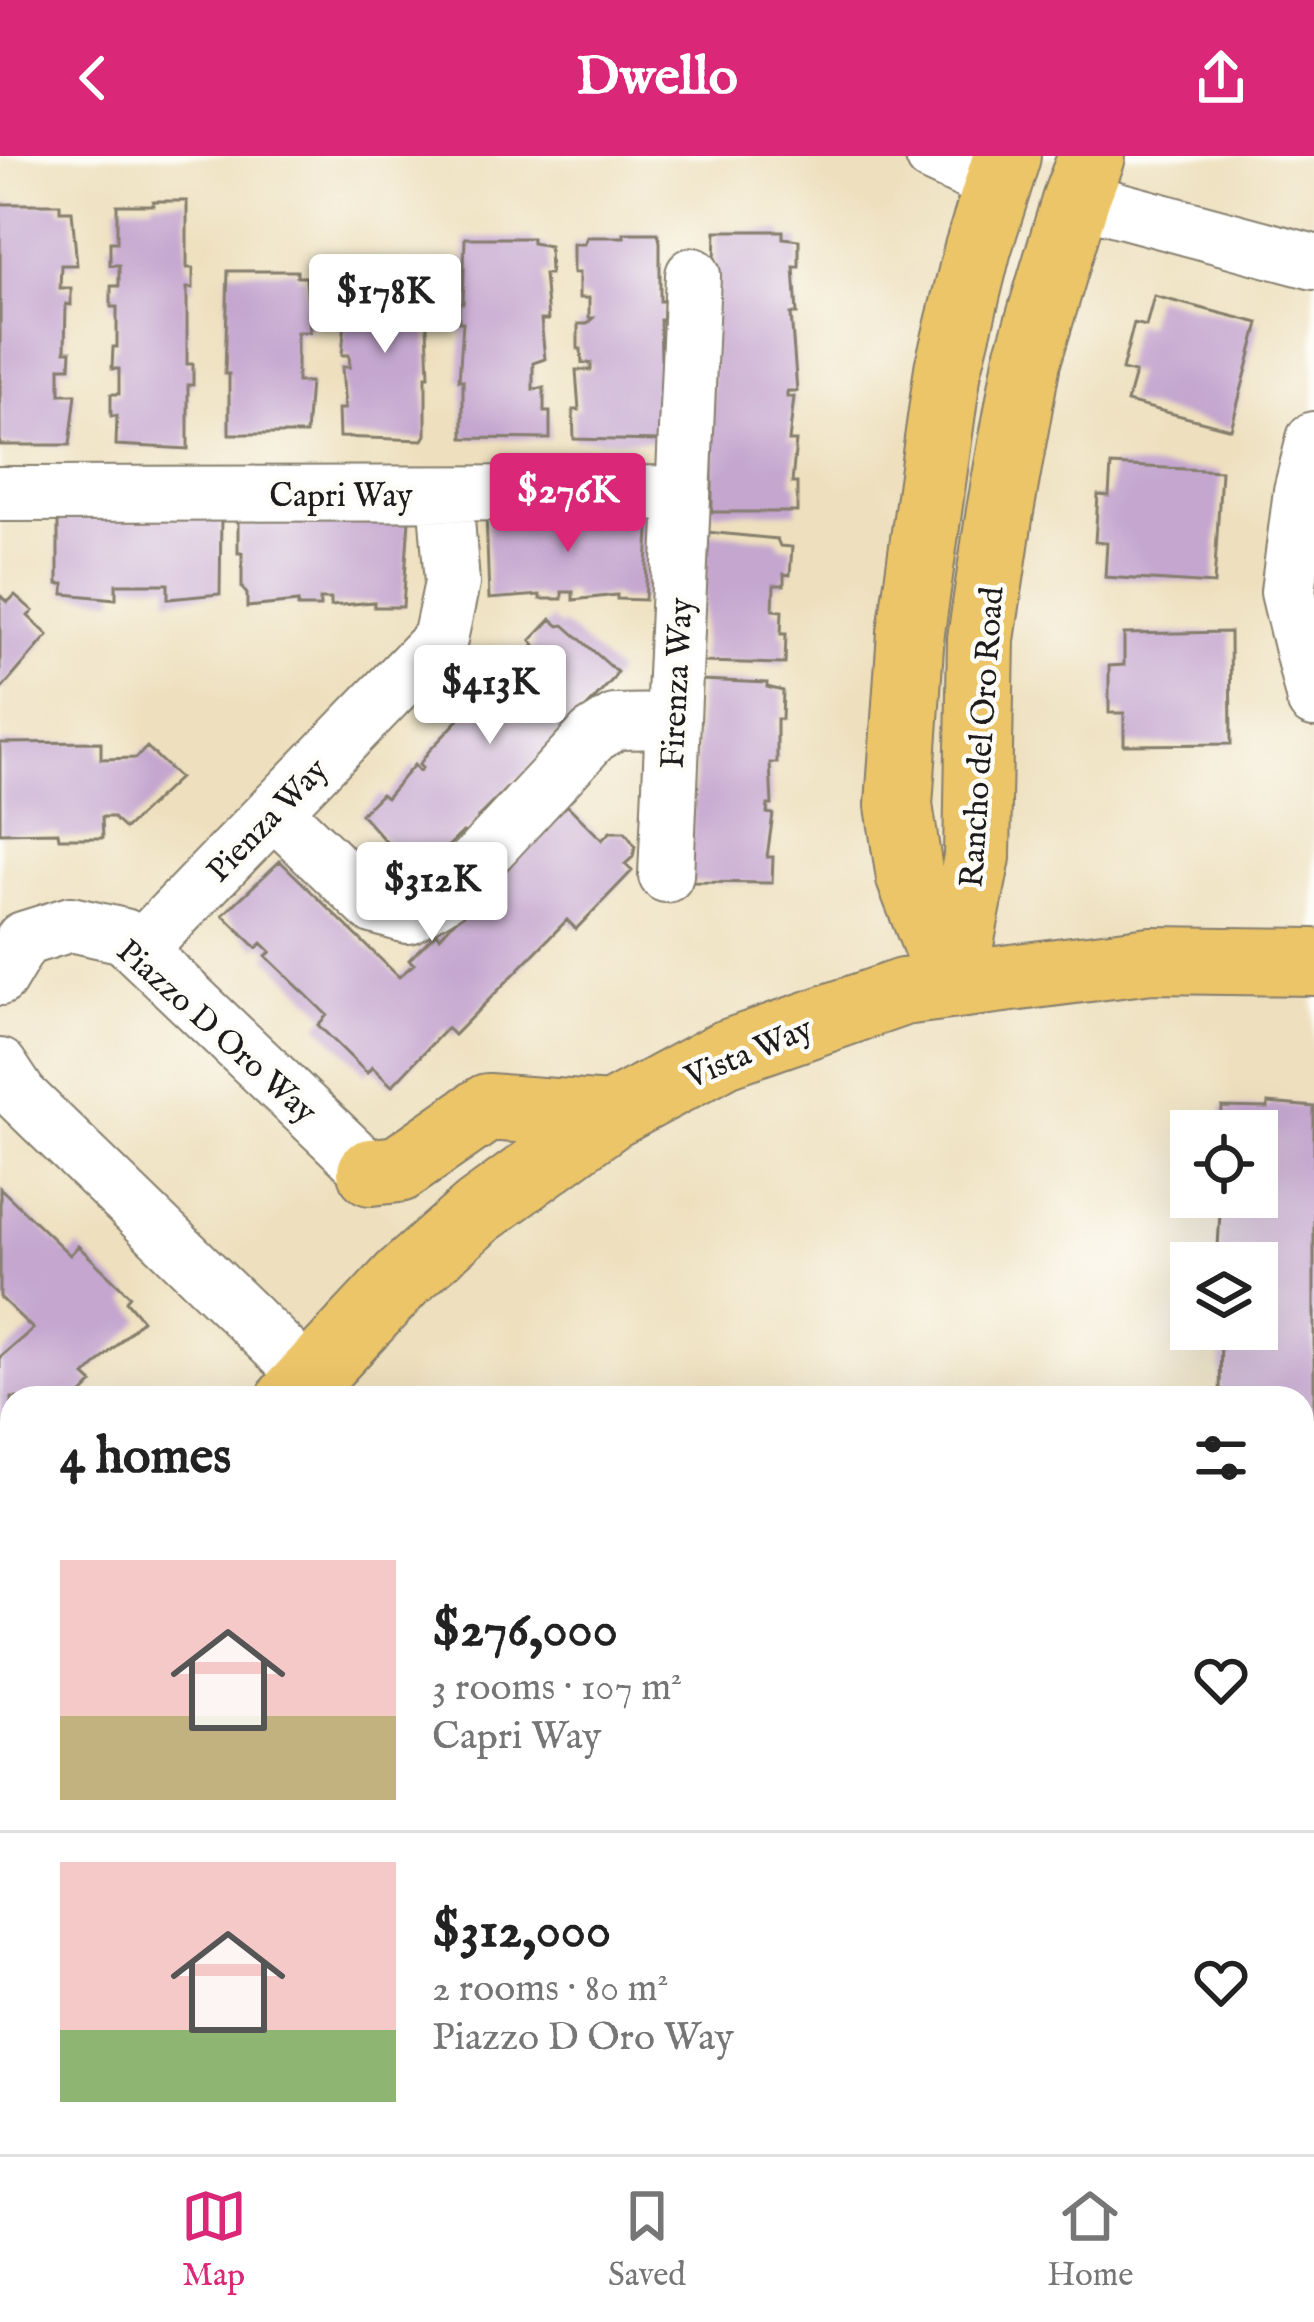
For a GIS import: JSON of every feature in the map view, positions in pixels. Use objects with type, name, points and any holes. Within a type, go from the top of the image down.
[{"type":"main road","points":[[1001,171],[1026,202],[1010,280],[1001,401],[1004,494]]},
{"type":"main road","name":"Rancho del Oro Road","points":[[952,985],[910,878],[899,805],[911,632],[948,369],[1001,171]]},
{"type":"main road","name":"Rancho del Oro Road","points":[[952,985],[977,857],[981,639],[1004,494],[1027,361],[1084,177]]},
{"type":"main road","name":"Vista Way","points":[[303,1386],[403,1278],[478,1212],[610,1116],[725,1054],[903,992],[1151,960],[1314,962]]},
{"type":"main road","points":[[371,1172],[399,1169],[488,1107],[610,1116]]},
{"type":"street","points":[[933,156],[1001,171]]},
{"type":"street","points":[[1084,177],[1314,262]]},
{"type":"street","name":"Firenza Way","points":[[666,875],[693,275]]},
{"type":"street","points":[[1314,439],[1301,491],[1288,592],[1314,700]]},
{"type":"street","name":"Capri Way","points":[[0,494],[683,493]]},
{"type":"street","name":"Pienza Way","points":[[140,950],[440,639],[452,583],[445,494]]},
{"type":"street","points":[[274,811],[374,906],[408,916],[449,891],[593,736],[615,722],[673,721]]},
{"type":"street","name":"Piazzo D Oro Way","points":[[0,978],[22,939],[71,924],[124,936],[371,1172]]},
{"type":"street","points":[[2,1076],[299,1386]]},
{"type":"building","points":[[153,201],[187,201],[187,268],[193,268],[193,288],[187,288],[187,364],[193,364],[193,385],[188,385],[188,449],[116,445],[117,416],[111,416],[111,394],[119,394],[119,369],[112,369],[117,307],[111,307],[111,286],[119,286],[119,265],[110,265],[110,242],[117,242],[117,205],[153,205]]},
{"type":"building","points":[[0,204],[60,204],[60,211],[72,211],[77,265],[61,265],[60,288],[71,288],[65,351],[71,351],[70,367],[60,367],[60,394],[76,394],[70,445],[0,445]]},
{"type":"building","points":[[716,231],[783,231],[783,238],[799,240],[799,267],[794,267],[797,314],[791,314],[797,391],[787,391],[787,397],[794,397],[789,441],[796,441],[792,483],[797,483],[797,512],[712,512],[709,451]]},
{"type":"building","points":[[624,233],[658,233],[660,242],[660,301],[664,301],[661,437],[658,441],[574,439],[573,410],[579,410],[576,370],[591,370],[591,363],[582,363],[578,349],[578,324],[593,318],[589,318],[589,298],[579,298],[573,244],[584,244],[587,237],[624,237]]},
{"type":"building","points":[[465,238],[532,238],[532,243],[549,246],[550,274],[544,274],[548,320],[541,320],[545,359],[533,363],[533,389],[544,388],[550,439],[463,438],[459,303],[463,303]]},
{"type":"building","points":[[389,270],[422,270],[425,278],[426,435],[423,440],[339,437],[338,409],[345,409],[342,367],[350,367],[349,355],[342,355],[346,310],[339,310],[339,280]]},
{"type":"building","points":[[228,271],[297,271],[297,277],[306,277],[310,332],[297,332],[297,382],[310,382],[306,434],[229,434],[229,374],[225,374]]},
{"type":"building","points":[[1154,296],[1259,323],[1231,429],[1127,402],[1135,373],[1122,370],[1134,323],[1146,326]]},
{"type":"building","points":[[1111,465],[1221,471],[1214,584],[1105,577],[1107,543],[1095,542],[1098,495],[1109,496]]},
{"type":"building","points":[[486,512],[650,513],[645,600],[617,599],[617,595],[573,600],[573,592],[562,592],[562,599],[540,599],[540,595],[489,599]]},
{"type":"building","points":[[58,516],[221,516],[220,594],[168,599],[168,584],[116,584],[116,599],[64,594],[64,584],[58,584]]},
{"type":"building","points":[[238,518],[409,519],[403,607],[374,607],[374,602],[331,606],[331,599],[320,599],[320,607],[298,607],[298,602],[247,607]]},
{"type":"building","points":[[707,532],[777,539],[780,546],[792,547],[790,575],[784,574],[784,585],[774,585],[773,610],[782,611],[781,634],[786,634],[785,664],[701,662]]},
{"type":"building","points":[[0,595],[8,602],[15,595],[33,611],[28,616],[48,635],[0,691]]},
{"type":"building","points":[[551,619],[617,672],[520,779],[417,876],[361,814],[381,794],[386,798],[414,765],[419,771],[429,751],[468,710],[474,715],[478,710],[474,706],[535,645],[531,640]]},
{"type":"building","points":[[1230,632],[1231,744],[1124,745],[1124,713],[1109,713],[1109,666],[1124,665],[1124,634]]},
{"type":"building","points":[[700,680],[767,683],[783,691],[782,719],[777,719],[777,763],[770,763],[772,805],[767,813],[773,814],[767,857],[773,857],[772,883],[689,882]]},
{"type":"building","points":[[101,742],[101,759],[136,758],[147,747],[179,778],[125,829],[112,817],[102,817],[103,838],[59,838],[58,832],[0,833],[0,743]]},
{"type":"building","points":[[567,805],[602,840],[610,832],[625,832],[635,846],[625,864],[632,871],[576,929],[567,920],[454,1035],[447,1028],[392,1086],[372,1067],[367,1073],[318,1025],[327,1015],[266,956],[271,952],[262,943],[257,948],[223,915],[280,861],[399,977],[414,964],[409,960],[436,933],[440,937],[548,818],[551,821]]},
{"type":"building","points":[[1268,1103],[1314,1107],[1314,1386],[1220,1386],[1221,1350],[1278,1350],[1278,1242],[1218,1242],[1220,1218],[1278,1218],[1278,1110],[1222,1107],[1268,1108]]},
{"type":"building","points":[[0,1188],[70,1255],[78,1246],[130,1296],[126,1301],[142,1320],[85,1376],[93,1383],[90,1386],[0,1386],[0,1357],[33,1329],[0,1297]]}]
